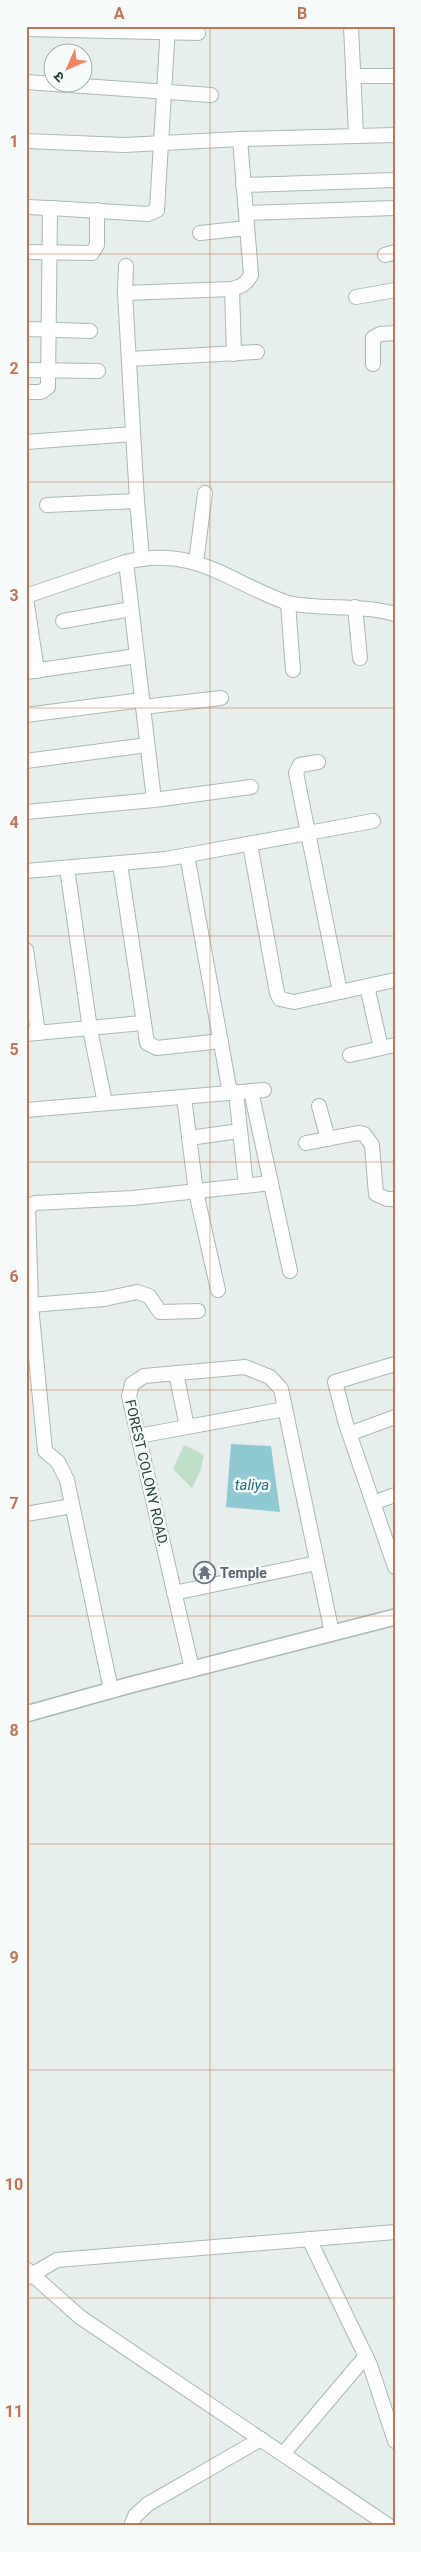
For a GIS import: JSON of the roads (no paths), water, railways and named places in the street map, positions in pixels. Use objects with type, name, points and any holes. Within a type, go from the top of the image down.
[{"type":"street","points":[[351,26],[356,134]]},
{"type":"street","points":[[26,29],[168,29],[198,33]]},
{"type":"street","points":[[26,207],[148,214],[157,210],[168,29]]},
{"type":"street","points":[[353,76],[395,76]]},
{"type":"street","points":[[26,82],[211,95]]},
{"type":"street","points":[[26,141],[124,145],[356,134],[395,135]]},
{"type":"street","points":[[125,293],[232,289],[243,286],[251,275],[240,139]]},
{"type":"street","points":[[244,185],[395,180]]},
{"type":"street","points":[[26,392],[45,390],[48,387],[50,208]]},
{"type":"street","points":[[246,213],[395,208]]},
{"type":"street","points":[[26,252],[92,253],[97,245],[97,210]]},
{"type":"street","points":[[200,233],[247,228]]},
{"type":"street","points":[[126,266],[125,293],[142,558]]},
{"type":"street","points":[[232,289],[234,354]]},
{"type":"street","points":[[356,297],[395,290]]},
{"type":"street","points":[[26,330],[90,331]]},
{"type":"street","points":[[373,364],[373,338],[380,334],[395,333]]},
{"type":"street","points":[[129,359],[257,352]]},
{"type":"street","points":[[26,370],[98,371]]},
{"type":"street","points":[[26,442],[133,434]]},
{"type":"street","points":[[196,562],[205,493]]},
{"type":"street","points":[[47,505],[137,501]]},
{"type":"street","points":[[137,656],[32,672],[26,597],[126,562],[142,558],[177,558],[196,562],[288,603],[302,606],[355,607],[395,614]]},
{"type":"street","points":[[126,562],[154,800]]},
{"type":"street","points":[[288,603],[293,670]]},
{"type":"street","points":[[355,607],[360,658]]},
{"type":"street","points":[[63,621],[131,609]]},
{"type":"street","points":[[26,715],[220,698]]},
{"type":"street","points":[[26,761],[148,745]]},
{"type":"street","points":[[318,762],[300,765],[296,773],[340,992]]},
{"type":"street","points":[[26,812],[154,800],[251,787]]},
{"type":"street","points":[[26,871],[120,864],[187,855],[373,821]]},
{"type":"street","points":[[250,844],[277,993],[280,999],[294,1002],[395,980]]},
{"type":"street","points":[[187,855],[221,1041],[240,1131],[246,1186]]},
{"type":"street","points":[[120,864],[144,1036],[151,1047],[157,1048],[221,1041]]},
{"type":"street","points":[[67,868],[90,1029],[105,1103]]},
{"type":"street","points":[[26,950],[32,1033],[142,1023]]},
{"type":"street","points":[[350,1055],[388,1046],[367,986]]},
{"type":"street","points":[[26,1110],[258,1090],[271,1183],[290,1271]]},
{"type":"street","points":[[184,1097],[196,1192],[218,1290]]},
{"type":"street","points":[[320,1106],[328,1139]]},
{"type":"street","points":[[189,1138],[240,1131]]},
{"type":"street","points":[[306,1143],[358,1133],[364,1134],[372,1145],[376,1194],[381,1198],[395,1199]]},
{"type":"street","points":[[111,1690],[63,1470],[45,1451],[33,1392],[26,1212],[30,1204],[196,1192],[271,1183]]},
{"type":"street","points":[[29,1305],[104,1299],[137,1292],[149,1296],[160,1312],[198,1311]]},
{"type":"street","points":[[395,1364],[335,1382],[346,1424],[395,1567]]},
{"type":"street","name":"FOREST COLONY ROAD.","points":[[192,1669],[129,1396],[132,1384],[144,1376],[245,1367],[270,1377],[281,1389],[332,1633]]},
{"type":"street","points":[[176,1373],[187,1427]]},
{"type":"street","points":[[138,1436],[285,1409]]},
{"type":"street","points":[[357,1431],[395,1417]]},
{"type":"street","points":[[381,1500],[395,1496]]},
{"type":"street","points":[[26,1514],[72,1506]]},
{"type":"street","points":[[174,1593],[317,1564]]},
{"type":"street","points":[[26,1714],[111,1690],[395,1618]]},
{"type":"street","points":[[389,2526],[80,2317],[28,2274],[58,2260],[395,2232]]},
{"type":"street","points":[[309,2239],[366,2356],[395,2441]]},
{"type":"street","points":[[283,2454],[366,2356]]},
{"type":"street","points":[[130,2526],[135,2516],[148,2504],[261,2440]]},
{"type":"water","name":"taliya","points":[[231,1444],[271,1446],[280,1512],[226,1507]]},
{"type":"place","name":"Temple","points":[[204,1573]]}]
